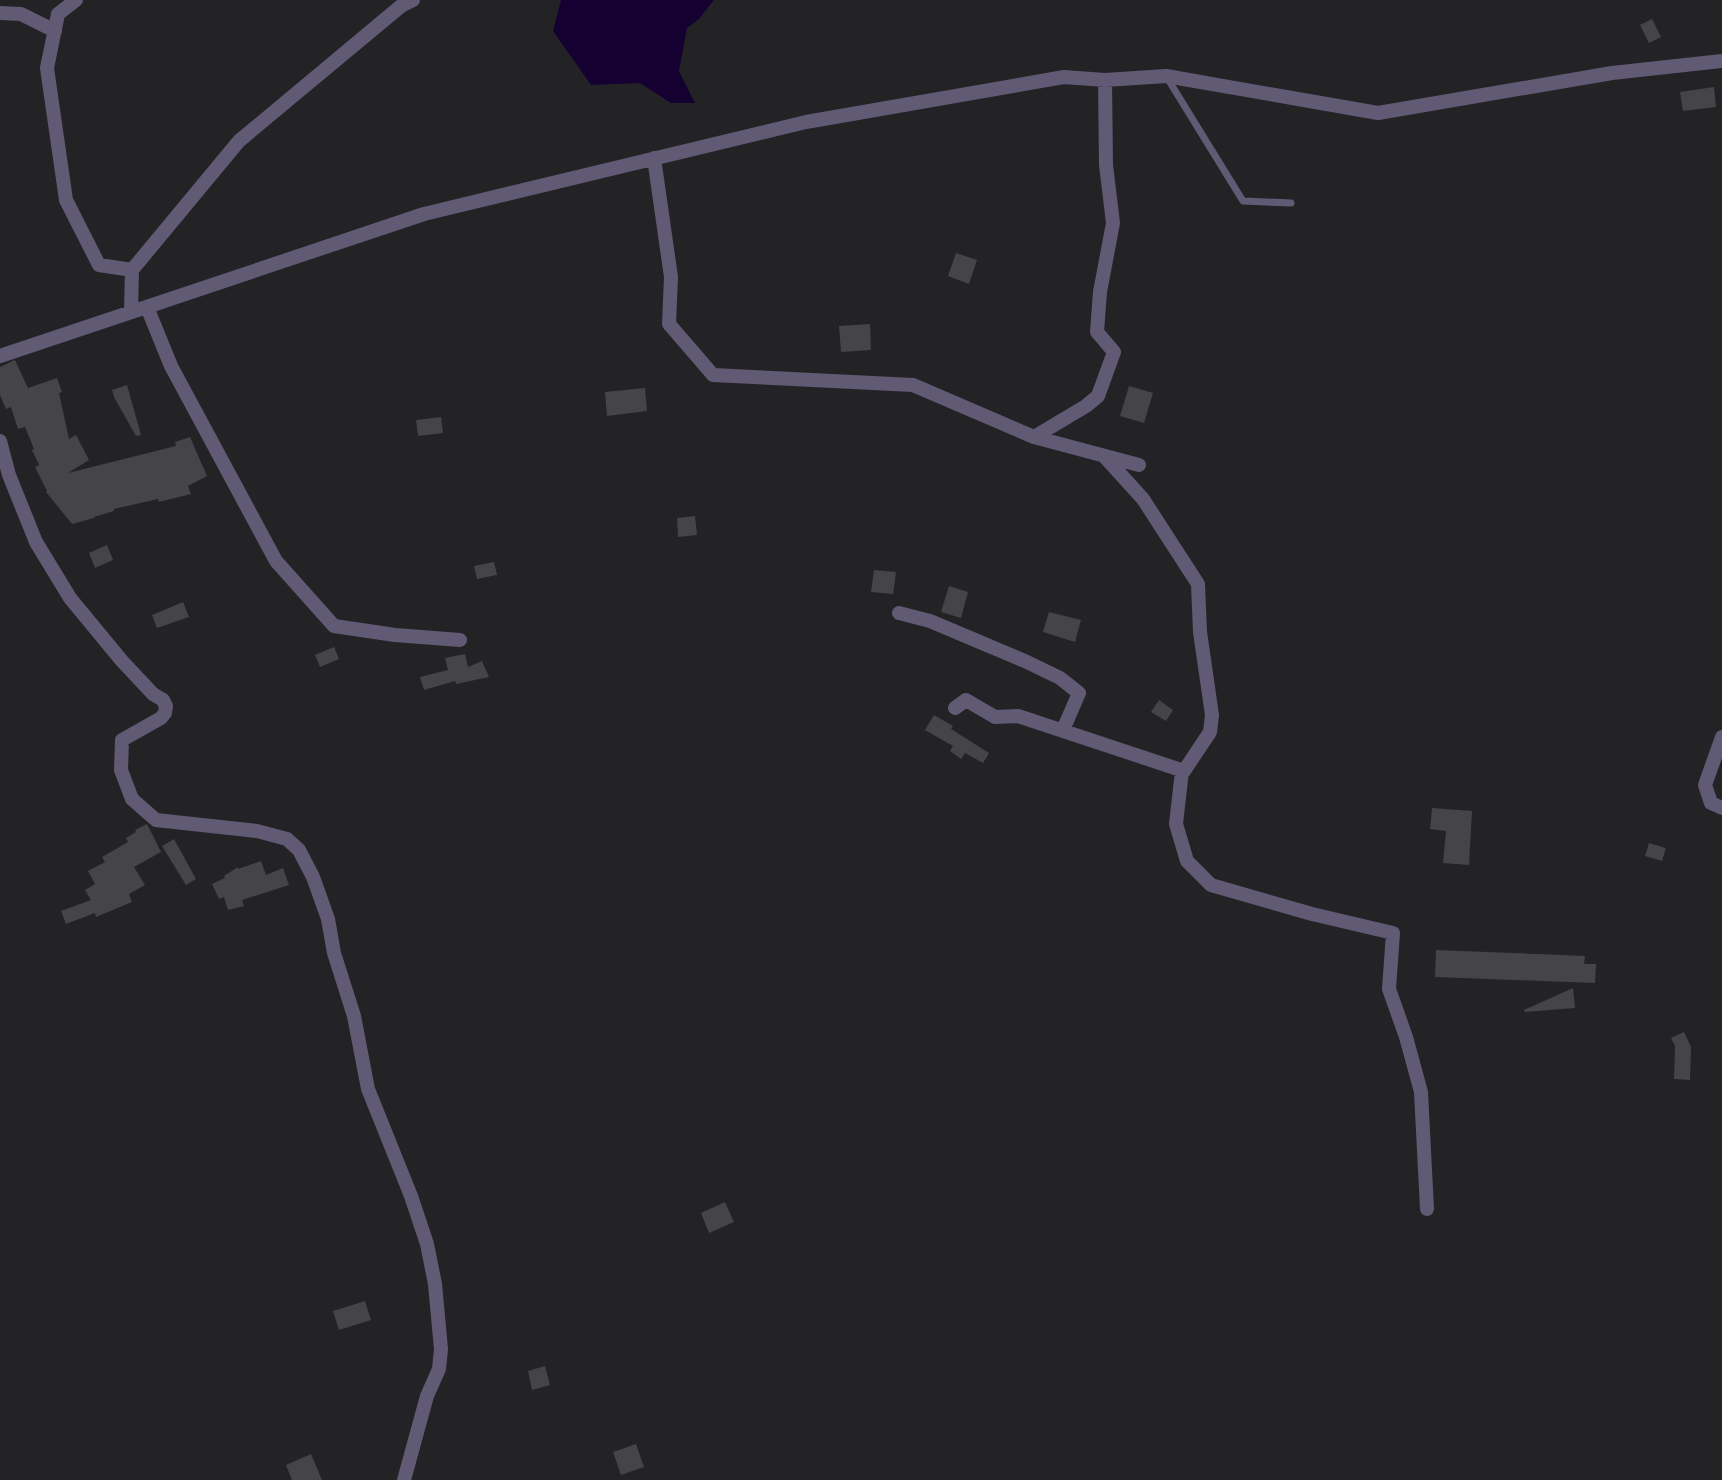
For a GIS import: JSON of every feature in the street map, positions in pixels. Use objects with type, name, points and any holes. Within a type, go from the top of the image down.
[{"type":"street","points":[[76,0],[58,14],[47,68],[66,200],[99,265],[132,270]]},
{"type":"street","points":[[131,312],[132,270],[240,141],[401,6],[413,0]]},
{"type":"street","points":[[0,13],[21,14],[55,31]]},
{"type":"street","points":[[0,356],[424,214],[818,120],[1064,77],[1106,80],[1166,76],[1378,113],[1612,74],[1722,61]]},
{"type":"street","points":[[1034,437],[1086,406],[1098,396],[1114,352],[1097,332],[1100,292],[1113,223],[1106,165],[1106,80]]},
{"type":"street","points":[[654,158],[671,277],[669,324],[713,375],[913,385],[1034,437],[1139,465]]},
{"type":"street","points":[[147,307],[171,366],[276,561],[334,626],[395,635],[460,640]]},
{"type":"street","points":[[0,441],[9,475],[36,542],[70,598],[122,661],[153,694],[163,700],[166,706],[165,713],[160,718],[122,740],[121,770],[132,799],[156,820],[257,831],[287,839],[299,850],[313,877],[328,919],[334,953],[354,1016],[368,1089],[414,1206],[427,1244],[435,1284],[441,1349],[439,1369],[427,1396],[403,1480]]},
{"type":"street","points":[[1104,456],[1143,499],[1198,584],[1200,632],[1212,715],[1210,732],[1182,771],[1176,824],[1187,861],[1211,885],[1312,914],[1393,933],[1389,988],[1406,1037],[1421,1092],[1427,1209]]},
{"type":"street","points":[[899,613],[930,621],[1060,678],[1079,693],[1063,730]]},
{"type":"street","points":[[955,708],[966,700],[995,717],[1018,716],[1182,771]]},
{"type":"street","points":[[1722,737],[1705,786],[1711,803],[1722,808]]},
{"type":"lane","points":[[1166,76],[1243,201],[1291,203]]},
{"type":"shaded area","points":[[561,0],[714,0],[699,19],[687,28],[679,71],[695,103],[671,103],[640,83],[591,85],[553,31]]},
{"type":"building","points":[[1652,19],[1661,37],[1649,43],[1640,25]]},
{"type":"building","points":[[1714,87],[1716,107],[1683,111],[1680,92]]},
{"type":"building","points":[[956,253],[977,260],[969,284],[948,276]]},
{"type":"building","points":[[870,324],[871,350],[841,352],[839,326]]},
{"type":"building","points":[[15,360],[28,388],[57,378],[62,392],[59,393],[69,439],[76,435],[89,460],[68,473],[176,446],[175,442],[190,437],[207,476],[188,486],[191,494],[114,509],[114,511],[72,524],[46,492],[35,467],[39,465],[25,427],[18,429],[11,407],[6,409],[0,395],[0,367]]},
{"type":"building","points":[[127,385],[141,435],[136,436],[112,390]]},
{"type":"building","points":[[1129,386],[1153,393],[1144,423],[1120,416]]},
{"type":"building","points":[[645,388],[647,411],[607,416],[605,392]]},
{"type":"building","points":[[441,417],[443,433],[418,436],[416,420]]},
{"type":"building","points":[[695,516],[697,535],[678,537],[677,518]]},
{"type":"building","points":[[107,545],[113,560],[95,568],[89,553]]},
{"type":"building","points":[[494,562],[497,575],[477,579],[474,566]]},
{"type":"building","points":[[874,570],[896,572],[893,594],[871,592]]},
{"type":"building","points":[[949,586],[968,592],[961,618],[941,612]]},
{"type":"building","points":[[183,602],[189,617],[157,628],[152,615]]},
{"type":"building","points":[[1049,612],[1081,620],[1075,642],[1043,632]]},
{"type":"building","points":[[334,647],[339,659],[320,667],[315,655]]},
{"type":"building","points":[[465,654],[468,667],[482,661],[489,677],[456,684],[455,681],[424,690],[420,677],[448,670],[445,658]]},
{"type":"building","points":[[1159,700],[1173,710],[1166,721],[1151,712]]},
{"type":"building","points":[[934,715],[953,726],[951,729],[989,753],[983,763],[965,753],[961,759],[950,751],[953,746],[925,730]]},
{"type":"building","points":[[1432,808],[1472,811],[1469,865],[1443,863],[1446,831],[1430,829]]},
{"type":"building","points":[[147,824],[161,852],[134,867],[145,885],[129,894],[132,902],[96,917],[95,913],[66,924],[61,911],[91,900],[85,890],[95,884],[88,871],[105,862],[102,857],[128,842],[126,838]]},
{"type":"building","points":[[174,839],[196,879],[186,885],[162,846]]},
{"type":"building","points":[[1649,843],[1666,848],[1662,861],[1645,856]]},
{"type":"building","points":[[261,861],[266,875],[283,868],[289,885],[242,900],[244,906],[228,910],[224,897],[219,899],[212,884],[225,878],[224,876],[238,867],[238,869]]},
{"type":"building","points":[[1436,950],[1585,956],[1584,964],[1596,964],[1595,983],[1435,977]]},
{"type":"building","points":[[1573,988],[1575,1008],[1525,1012],[1524,1010]]},
{"type":"building","points":[[1684,1032],[1691,1047],[1690,1080],[1674,1079],[1675,1046],[1671,1038]]},
{"type":"building","points":[[725,1202],[734,1222],[709,1233],[701,1213]]},
{"type":"building","points":[[365,1301],[371,1320],[339,1330],[333,1311]]},
{"type":"building","points":[[545,1366],[550,1385],[532,1390],[528,1371]]},
{"type":"building","points":[[636,1444],[644,1467],[621,1475],[613,1452]]},
{"type":"building","points":[[311,1454],[322,1480],[292,1480],[286,1465]]}]
